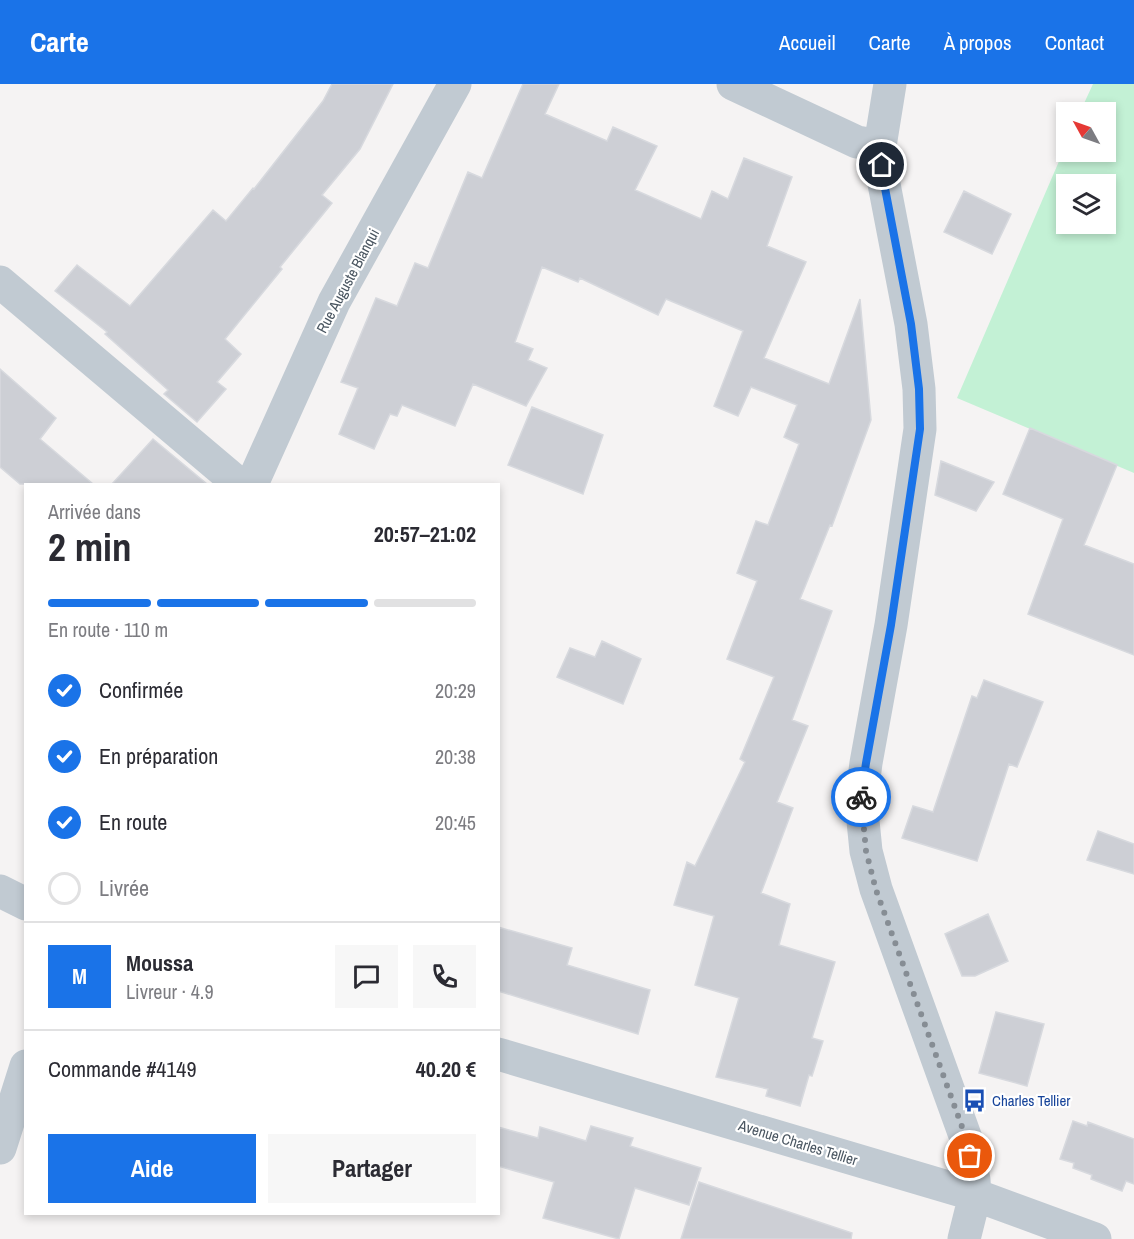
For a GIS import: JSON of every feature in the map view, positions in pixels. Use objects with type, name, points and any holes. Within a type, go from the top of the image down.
[{"type":"street","name":"Rue Auguste Blanqui","points":[[252,483],[334,302],[455,84]]},
{"type":"street","points":[[733,84],[857,142],[880,146]]},
{"type":"street","points":[[890,84],[880,146],[884,183],[911,324],[919,389],[920,429],[891,625],[861,801],[866,851],[876,890],[968,1144],[975,1196],[964,1239]]},
{"type":"street","points":[[0,282],[238,483]]},
{"type":"street","points":[[0,891],[24,903]]},
{"type":"street","name":"Avenue Charles Tellier","points":[[500,1055],[975,1196],[1095,1239]]},
{"type":"street","points":[[0,1148],[24,1072]]},
{"type":"green space","points":[[1093,84],[1134,84],[1134,473],[957,398],[1059,162],[1116,162],[1116,102],[1085,102]]},
{"type":"building","points":[[332,84],[393,84],[360,149],[322,195],[332,203],[225,339],[241,354],[217,382],[226,389],[197,422],[164,394],[168,390],[105,334],[107,332],[55,291],[77,265],[130,306],[213,210],[226,221],[323,101]]},
{"type":"building","points":[[523,84],[559,84],[545,114],[607,141],[613,127],[657,146],[635,190],[701,219],[712,191],[728,199],[744,158],[792,177],[767,246],[806,262],[764,358],[829,384],[860,299],[871,420],[832,526],[830,525],[800,599],[832,611],[792,720],[808,726],[777,802],[793,808],[761,893],[790,904],[779,945],[835,962],[812,1038],[823,1041],[812,1076],[809,1075],[800,1106],[766,1096],[768,1089],[716,1077],[739,998],[695,985],[714,916],[674,905],[687,862],[695,866],[745,762],[740,759],[774,677],[727,659],[757,581],[737,573],[756,521],[768,525],[799,444],[784,437],[797,405],[751,387],[738,416],[714,406],[743,331],[666,299],[658,315],[580,278],[578,282],[542,267],[515,342],[533,349],[528,360],[547,368],[526,406],[473,384],[455,426],[402,405],[397,416],[390,414],[374,449],[339,434],[358,388],[341,382],[376,298],[397,306],[415,263],[428,268],[468,172],[482,178]]},
{"type":"building","points":[[964,191],[1011,214],[992,254],[944,232]]},
{"type":"building","points":[[0,369],[56,418],[40,439],[92,483],[20,484],[0,467]]},
{"type":"building","points":[[532,407],[603,435],[583,494],[508,465]]},
{"type":"building","points":[[1030,428],[1117,465],[1084,545],[1134,564],[1134,655],[1028,614],[1063,519],[1003,494]]},
{"type":"building","points":[[153,439],[206,483],[113,483]]},
{"type":"building","points":[[941,461],[994,482],[976,511],[935,495]]},
{"type":"building","points":[[602,641],[641,659],[623,704],[557,677],[570,648],[595,657]]},
{"type":"building","points":[[984,680],[1043,702],[1017,767],[1009,764],[977,861],[902,838],[913,806],[933,812],[972,696],[977,698]]},
{"type":"building","points":[[1098,831],[1134,844],[1134,874],[1087,860]]},
{"type":"building","points":[[988,914],[1008,961],[975,976],[962,976],[945,934]]},
{"type":"building","points":[[500,928],[572,948],[567,965],[650,990],[638,1034],[500,992]]},
{"type":"building","points":[[996,1012],[1044,1024],[1027,1086],[979,1073]]},
{"type":"building","points":[[1073,1121],[1087,1126],[1088,1122],[1134,1139],[1134,1184],[1126,1181],[1122,1191],[1091,1179],[1092,1175],[1073,1168],[1074,1163],[1060,1159]]},
{"type":"building","points":[[591,1126],[633,1138],[630,1146],[701,1168],[689,1205],[635,1188],[619,1239],[543,1218],[554,1182],[500,1167],[500,1128],[538,1138],[540,1127],[586,1141]]},
{"type":"building","points":[[699,1182],[852,1233],[851,1239],[681,1239]]},
{"type":"way so far","points":[[861,797],[866,851],[876,890],[961,1124],[970,1156]]},
{"type":"place","name":"Charles Tellier","points":[[974,1101]]},
{"type":"route","points":[[861,797],[891,625],[920,429],[919,389],[911,324],[882,165]]}]
